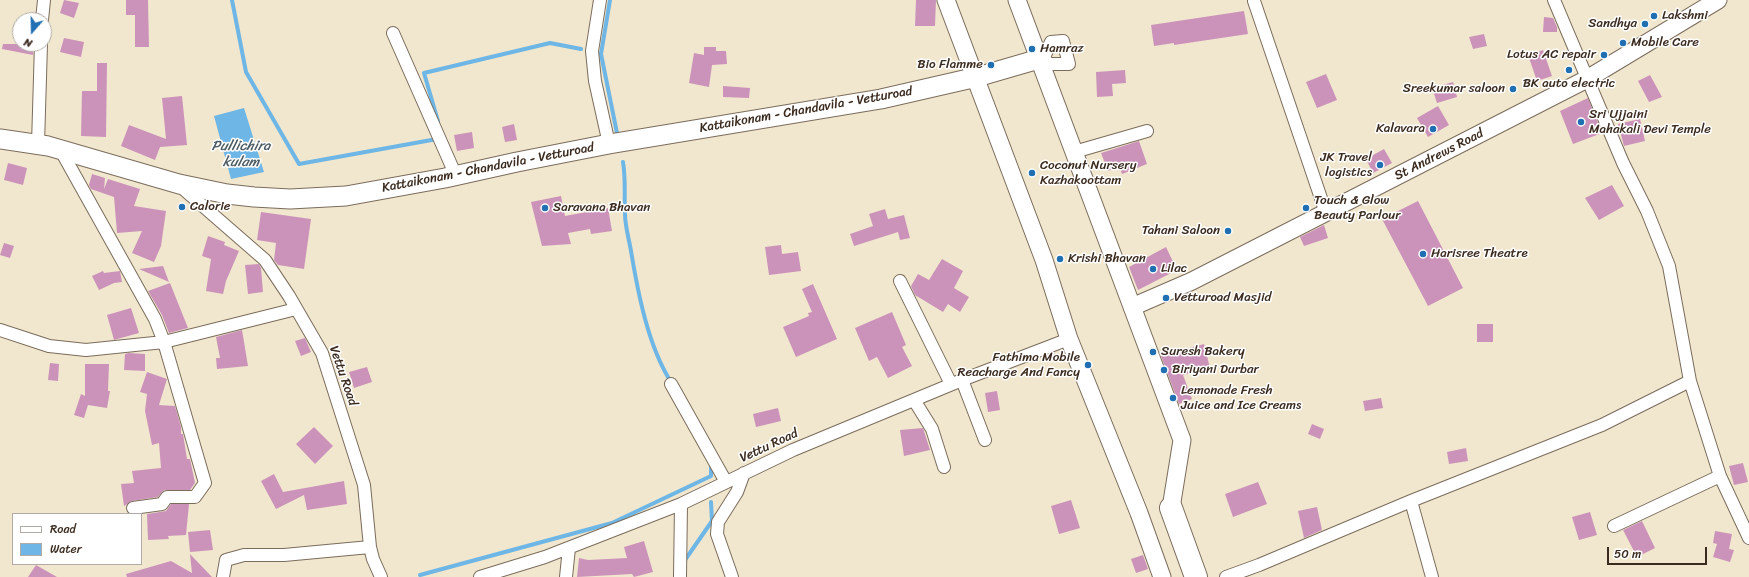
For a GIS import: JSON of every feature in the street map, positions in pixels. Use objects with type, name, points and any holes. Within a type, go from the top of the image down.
[{"type":"highway","points":[[1171,508],[1196,577]]},
{"type":"main road","name":"Kattaikonam - Chandavila - Vetturoad","points":[[0,139],[38,144],[60,149],[178,184],[234,195],[290,199],[346,196],[456,176],[517,162],[609,144],[881,99],[976,77],[1042,58]]},
{"type":"street","points":[[43,12],[44,0]]},
{"type":"street","points":[[600,0],[592,51],[595,81],[609,144]]},
{"type":"street","points":[[946,0],[1044,260],[1069,339],[1139,513],[1162,577]]},
{"type":"street","points":[[1017,0],[1042,58],[1074,152],[1182,440],[1171,508]]},
{"type":"street","points":[[1554,0],[1623,163],[1647,211],[1669,266],[1690,381],[1720,476],[1749,538]]},
{"type":"street","name":"St Andrews Road","points":[[1132,307],[1192,281],[1587,79],[1718,0]]},
{"type":"street","points":[[1254,1],[1326,212]]},
{"type":"street","points":[[392,33],[456,176]]},
{"type":"street","points":[[38,144],[41,52]]},
{"type":"street","points":[[1074,152],[1147,131]]},
{"type":"street","points":[[60,149],[155,319],[164,342],[205,483],[195,497],[167,497],[162,504],[133,508]]},
{"type":"street","name":"Vettu Road","points":[[178,184],[265,260],[322,353],[364,485],[370,547],[373,559],[381,577]]},
{"type":"street","points":[[900,281],[957,382],[985,440]]},
{"type":"street","points":[[0,330],[50,346],[86,350],[164,342],[296,309]]},
{"type":"street","name":"Vettu Road","points":[[480,577],[545,557],[681,504],[793,450],[957,382],[1069,339]]},
{"type":"street","points":[[1226,577],[1602,425],[1690,381]]},
{"type":"street","points":[[671,384],[726,482]]},
{"type":"street","points":[[914,400],[932,429],[944,467]]},
{"type":"street","points":[[732,577],[717,534],[718,522],[738,492],[744,473]]},
{"type":"street","points":[[1614,526],[1720,476]]},
{"type":"street","points":[[1411,501],[1432,577]]},
{"type":"street","points":[[680,577],[681,504]]},
{"type":"street","points":[[223,577],[226,560],[244,554],[284,555],[370,547]]},
{"type":"street","points":[[566,577],[569,548]]},
{"type":"water","name":"Pullichira kulam","points":[[244,108],[264,172],[231,179],[214,116]]},
{"type":"building","points":[[64,0],[79,3],[74,18],[60,13]]},
{"type":"building","points":[[126,0],[148,0],[149,47],[135,47],[135,15],[126,15]]},
{"type":"building","points":[[916,0],[936,0],[935,26],[915,26]]},
{"type":"building","points":[[1244,11],[1248,34],[1174,45],[1174,43],[1154,46],[1151,25]]},
{"type":"building","points":[[1544,17],[1553,18],[1557,27],[1557,32],[1543,32]]},
{"type":"building","points":[[1484,34],[1487,46],[1473,49],[1469,37]]},
{"type":"building","points":[[64,38],[84,42],[81,57],[60,52]]},
{"type":"building","points":[[3,44],[12,44],[12,51],[2,49]]},
{"type":"building","points":[[704,47],[716,47],[716,51],[726,51],[727,64],[712,65],[709,87],[689,83],[694,53],[704,55]]},
{"type":"building","points":[[1543,50],[1552,76],[1537,81],[1528,55]]},
{"type":"building","points":[[18,52],[33,52],[33,55]]},
{"type":"building","points":[[97,63],[107,63],[106,137],[81,136],[82,91],[97,91]]},
{"type":"building","points":[[1125,70],[1126,83],[1112,84],[1113,96],[1097,97],[1096,72]]},
{"type":"building","points":[[1326,74],[1337,100],[1317,108],[1306,82]]},
{"type":"building","points":[[1650,75],[1662,97],[1649,102],[1638,81]]},
{"type":"building","points":[[1453,82],[1457,97],[1437,103],[1432,88]]},
{"type":"building","points":[[723,86],[750,88],[749,98],[723,97]]},
{"type":"building","points":[[182,96],[187,145],[160,147],[155,160],[121,146],[129,125],[166,139],[162,98]]},
{"type":"building","name":"Sri Ujjaini Mahakali Devi Temple","points":[[1588,98],[1602,133],[1573,144],[1560,111]]},
{"type":"building","points":[[1438,106],[1449,125],[1428,137],[1417,118]]},
{"type":"building","points":[[1640,119],[1645,141],[1624,146],[1618,124]]},
{"type":"building","points":[[514,124],[517,140],[505,142],[502,127]]},
{"type":"building","points":[[472,132],[474,148],[457,151],[454,135]]},
{"type":"building","points":[[1139,141],[1147,164],[1122,174],[1119,166],[1108,171],[1101,153]]},
{"type":"building","points":[[1384,149],[1392,163],[1373,173],[1366,159]]},
{"type":"building","points":[[8,163],[27,168],[23,185],[4,180]]},
{"type":"building","points":[[92,174],[105,178],[104,189],[108,179],[140,189],[134,206],[166,211],[161,246],[154,262],[132,253],[142,231],[117,233],[114,197],[91,189],[89,185]]},
{"type":"building","points":[[1612,185],[1624,206],[1599,220],[1585,198]]},
{"type":"building","points":[[561,196],[565,216],[608,208],[612,231],[591,234],[590,229],[568,233],[571,244],[542,246],[531,202]]},
{"type":"building","name":"Harisree Theatre","points":[[1418,201],[1463,288],[1428,306],[1382,219]]},
{"type":"building","points":[[885,209],[888,219],[904,215],[910,238],[900,240],[898,232],[854,246],[850,234],[873,226],[869,214]]},
{"type":"building","points":[[261,212],[311,219],[304,269],[278,265],[274,260],[276,243],[257,240]]},
{"type":"building","points":[[1324,225],[1328,238],[1304,246],[1300,237]]},
{"type":"building","points":[[208,236],[225,242],[224,245],[239,251],[226,281],[223,294],[206,291],[211,259],[202,256]]},
{"type":"building","points":[[4,243],[14,246],[10,258],[0,255]]},
{"type":"building","points":[[781,245],[782,254],[798,252],[801,271],[769,275],[765,247]]},
{"type":"building","name":"Lilac","points":[[1166,247],[1177,270],[1138,290],[1129,267]]},
{"type":"building","points":[[942,259],[963,271],[954,288],[969,297],[960,312],[948,304],[943,312],[915,295],[911,286],[918,274],[929,280]]},
{"type":"building","points":[[259,264],[261,268],[263,292],[248,294],[245,265]]},
{"type":"building","points":[[163,266],[169,282],[139,269]]},
{"type":"building","points":[[103,271],[104,273],[120,271],[122,282],[114,283],[99,290],[92,276]]},
{"type":"building","points":[[170,283],[188,328],[169,333],[162,315],[148,291]]},
{"type":"building","points":[[813,284],[837,339],[796,357],[783,327],[809,316],[808,313],[812,312],[802,289]]},
{"type":"building","points":[[131,308],[139,333],[114,340],[107,315]]},
{"type":"building","points":[[892,312],[906,345],[902,347],[912,366],[888,378],[877,357],[869,361],[855,328]]},
{"type":"building","points":[[1477,324],[1493,324],[1493,342],[1477,342]]},
{"type":"building","points":[[242,330],[248,366],[217,369],[216,358],[220,358],[216,337]]},
{"type":"building","points":[[305,338],[311,352],[301,356],[295,341]]},
{"type":"building","points":[[1204,344],[1210,368],[1183,375],[1192,399],[1179,404],[1161,356]]},
{"type":"building","points":[[125,354],[145,354],[145,371],[124,370]]},
{"type":"building","points":[[50,363],[59,364],[58,381],[48,380]]},
{"type":"building","points":[[85,364],[109,364],[108,391],[110,391],[107,408],[88,405],[84,418],[74,415],[81,394],[85,396]]},
{"type":"building","points":[[367,367],[372,382],[354,388],[349,372]]},
{"type":"building","points":[[147,372],[167,379],[159,405],[175,406],[181,427],[181,434],[183,434],[187,459],[190,459],[195,483],[190,490],[164,490],[158,497],[132,501],[124,506],[121,484],[134,483],[132,471],[161,468],[159,443],[152,445],[145,411],[147,394],[140,392]]},
{"type":"building","points":[[997,391],[1000,410],[988,412],[985,393]]},
{"type":"building","points":[[1381,398],[1383,408],[1365,411],[1363,401]]},
{"type":"building","points":[[778,408],[781,421],[756,427],[753,414]]},
{"type":"building","points":[[1312,424],[1324,429],[1320,439],[1308,434]]},
{"type":"building","points":[[314,427],[333,446],[315,464],[296,444]]},
{"type":"building","points":[[923,428],[930,450],[904,456],[900,430]]},
{"type":"building","points":[[1466,448],[1468,461],[1449,464],[1447,452]]},
{"type":"building","points":[[1743,463],[1748,482],[1734,485],[1729,466]]},
{"type":"building","points":[[274,474],[283,492],[344,481],[347,504],[307,510],[304,495],[276,509],[261,481]]},
{"type":"building","points":[[1258,482],[1267,504],[1233,517],[1225,494]]},
{"type":"building","points":[[1071,500],[1080,528],[1059,534],[1051,506]]},
{"type":"building","points":[[171,504],[189,504],[186,535],[168,536],[169,539],[148,540],[147,514],[166,511]]},
{"type":"building","points":[[1317,507],[1322,530],[1304,538],[1298,511]]},
{"type":"building","points":[[1590,512],[1597,535],[1579,540],[1572,517]]},
{"type":"building","points":[[1642,521],[1655,548],[1637,557],[1623,530]]},
{"type":"building","points":[[210,530],[213,550],[190,552],[188,532]]},
{"type":"building","points":[[1715,531],[1732,534],[1729,549],[1734,550],[1730,562],[1713,557],[1717,544],[1713,543]]},
{"type":"building","points":[[644,541],[653,572],[634,577],[632,574],[577,577],[579,558],[588,560],[627,558],[624,547]]},
{"type":"building","points":[[190,554],[212,577],[127,577],[126,574],[171,561],[192,573]]},
{"type":"building","points":[[1143,555],[1148,569],[1136,573],[1131,559]]},
{"type":"building","points":[[36,565],[57,577],[28,577]]},
{"type":"waterway","points":[[232,0],[246,72],[299,164],[437,139]]},
{"type":"waterway","points":[[610,0],[601,54],[618,138]]},
{"type":"waterway","points":[[438,121],[424,73],[550,43],[581,49]]},
{"type":"waterway","points":[[623,162],[626,223],[637,284],[650,336],[663,368],[671,382]]},
{"type":"waterway","points":[[420,575],[612,523],[711,476],[711,464]]},
{"type":"waterway","points":[[685,563],[685,560],[712,521],[711,502]]},
{"type":"place","name":"Lakshmi","points":[[1654,16]]},
{"type":"place","name":"Sandhya","points":[[1645,24]]},
{"type":"place","name":"Mobile Care","points":[[1623,43]]},
{"type":"place","name":"Hamraz","points":[[1032,49]]},
{"type":"place","name":"Lotus AC repair","points":[[1604,55]]},
{"type":"place","name":"Bio Flamme","points":[[991,65]]},
{"type":"place","name":"BK auto electric","points":[[1569,70]]},
{"type":"place","name":"Sreekumar saloon","points":[[1513,89]]},
{"type":"place","name":"Sri Ujjaini Mahakali Devi Temple","points":[[1581,122]]},
{"type":"place","name":"Kalavara","points":[[1433,129]]},
{"type":"place","name":"JK Travel logistics","points":[[1380,165]]},
{"type":"place","name":"Coconut Nursery Kazhakoottam","points":[[1032,173]]},
{"type":"place","name":"Calorie","points":[[182,207]]},
{"type":"place","name":"Saravana Bhavan","points":[[545,208]]},
{"type":"place","name":"Touch & Glow Beauty Parlour","points":[[1306,208]]},
{"type":"place","name":"Tahani Saloon","points":[[1228,231]]},
{"type":"place","name":"Harisree Theatre","points":[[1423,254]]},
{"type":"place","name":"Krishi Bhavan","points":[[1060,259]]},
{"type":"place","name":"Lilac","points":[[1153,269]]},
{"type":"place","name":"Vetturoad Masjid","points":[[1166,298]]},
{"type":"place","name":"Suresh Bakery","points":[[1153,352]]},
{"type":"place","name":"Fathima Mobile Reacharge And Fancy","points":[[1088,365]]},
{"type":"place","name":"Biriyani Durbar","points":[[1164,370]]},
{"type":"place","name":"Lemonade Fresh Juice and Ice Creams","points":[[1173,398]]}]
